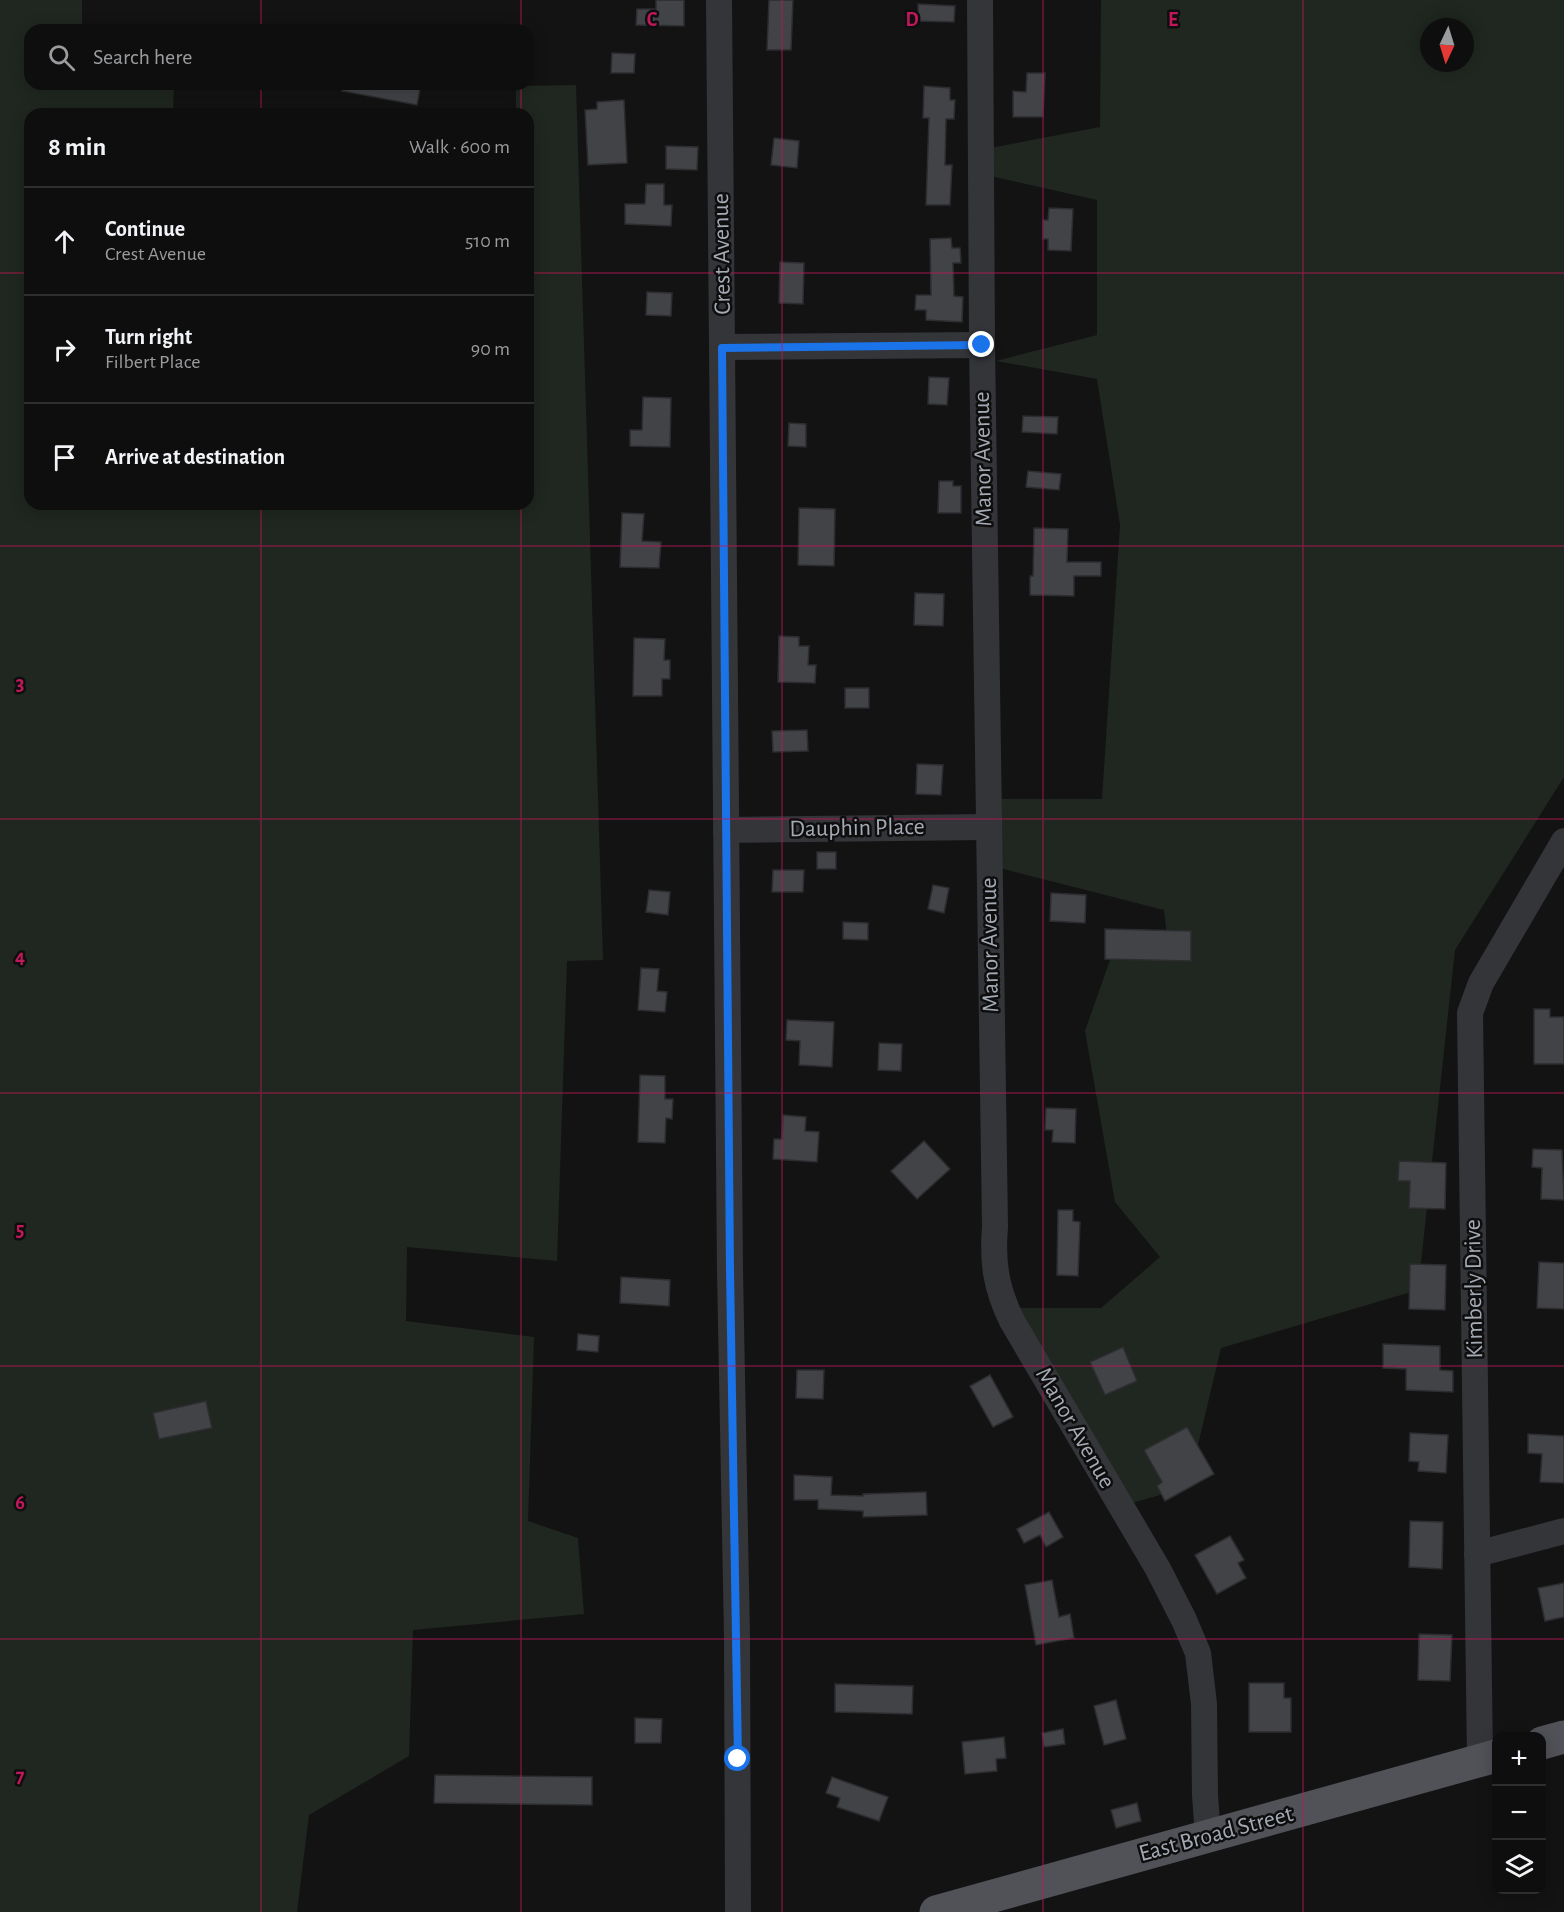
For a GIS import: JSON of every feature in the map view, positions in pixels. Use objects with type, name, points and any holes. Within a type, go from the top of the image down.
[{"type":"main road","points":[[1546,1742],[1564,1737]]},
{"type":"main road","name":"East Broad Street","points":[[936,1912],[1488,1758]]},
{"type":"street","name":"Crest Avenue","points":[[719,0],[738,1912]]},
{"type":"street","name":"Manor Avenue","points":[[980,0],[993,1255],[1001,1299],[1158,1569],[1198,1653],[1204,1704],[1208,1836]]},
{"type":"street","points":[[722,348],[982,345]]},
{"type":"street","name":"Dauphin Place","points":[[726,830],[987,827]]},
{"type":"street","name":"Kimberly Drive","points":[[1488,1758],[1477,1554],[1470,1013],[1481,983],[1564,841]]},
{"type":"street","points":[[1477,1554],[1564,1531]]},
{"type":"shaded area","points":[[0,0],[82,0],[82,24],[24,24],[24,90],[174,90],[173,108],[24,108],[24,510],[534,510],[534,108],[516,108],[516,90],[534,90],[534,86],[576,85],[603,960],[567,961],[557,1261],[407,1247],[406,1321],[534,1337],[528,1521],[578,1538],[584,1614],[413,1630],[409,1756],[309,1815],[297,1912],[0,1912]]},
{"type":"shaded area","points":[[1101,0],[1564,0],[1564,777],[1455,950],[1418,1290],[1221,1348],[1188,1487],[1111,1509],[1004,1308],[1101,1308],[1160,1257],[1115,1202],[1085,1031],[1117,940],[1167,936],[1164,910],[988,865],[988,799],[1102,799],[1120,525],[1097,379],[996,361],[1097,335],[1097,200],[982,174],[980,150],[1100,127]]},
{"type":"building","points":[[656,0],[684,0],[684,26],[636,25],[637,9],[656,9]]},
{"type":"building","points":[[769,0],[793,0],[791,50],[767,50]]},
{"type":"building","points":[[918,4],[955,6],[954,22],[918,21]]},
{"type":"building","points":[[612,53],[635,54],[634,73],[611,73]]},
{"type":"building","points":[[1027,73],[1045,73],[1043,117],[1013,117],[1013,91],[1026,92]]},
{"type":"building","points":[[924,86],[950,88],[950,100],[955,100],[954,119],[946,119],[945,165],[952,165],[950,205],[926,205],[929,118],[923,118]]},
{"type":"building","points":[[342,90],[420,90],[417,105]]},
{"type":"building","points":[[624,100],[627,163],[588,165],[585,110],[597,109],[597,102]]},
{"type":"building","points":[[774,138],[799,141],[797,168],[771,165]]},
{"type":"building","points":[[666,146],[698,147],[697,170],[666,169]]},
{"type":"building","points":[[646,184],[664,184],[664,205],[672,205],[671,226],[625,224],[625,204],[645,204]]},
{"type":"building","points":[[1049,208],[1073,209],[1071,251],[1048,250],[1048,239],[1043,239],[1043,220],[1048,220]]},
{"type":"building","points":[[951,238],[952,248],[960,248],[961,263],[953,263],[954,296],[963,297],[962,322],[926,320],[926,310],[915,310],[916,295],[931,295],[930,239]]},
{"type":"building","points":[[780,262],[804,263],[803,304],[779,303]]},
{"type":"building","points":[[647,292],[672,293],[671,316],[646,315]]},
{"type":"building","points":[[929,377],[949,378],[947,405],[928,404]]},
{"type":"building","points":[[643,397],[671,398],[670,447],[630,446],[630,430],[642,430]]},
{"type":"building","points":[[1023,416],[1058,417],[1057,434],[1022,432]]},
{"type":"building","points":[[789,423],[806,424],[806,447],[788,446]]},
{"type":"building","points":[[1028,471],[1061,474],[1059,490],[1026,487]]},
{"type":"building","points":[[939,481],[953,481],[953,486],[961,486],[961,513],[938,513]]},
{"type":"building","points":[[799,508],[835,509],[834,566],[798,565]]},
{"type":"building","points":[[622,513],[644,514],[642,541],[661,542],[659,568],[620,567]]},
{"type":"building","points":[[1034,528],[1068,529],[1067,562],[1101,562],[1101,576],[1074,576],[1074,596],[1030,595],[1030,576],[1033,576]]},
{"type":"building","points":[[915,593],[944,594],[943,626],[914,625]]},
{"type":"building","points":[[779,636],[799,637],[799,646],[809,646],[808,665],[816,665],[815,683],[778,682]]},
{"type":"building","points":[[634,638],[665,639],[664,660],[670,660],[670,679],[662,679],[662,696],[633,696]]},
{"type":"building","points":[[845,688],[869,688],[869,708],[845,708]]},
{"type":"building","points":[[807,730],[808,751],[773,752],[772,731]]},
{"type":"building","points":[[917,764],[943,765],[941,795],[916,794]]},
{"type":"building","points":[[817,852],[836,852],[836,869],[817,869]]},
{"type":"building","points":[[773,870],[804,870],[803,892],[772,892]]},
{"type":"building","points":[[933,885],[949,888],[944,913],[928,909]]},
{"type":"building","points":[[649,890],[670,892],[668,915],[646,912]]},
{"type":"building","points":[[1051,893],[1086,895],[1085,923],[1050,921]]},
{"type":"building","points":[[843,922],[868,923],[868,940],[843,939]]},
{"type":"building","points":[[1105,929],[1191,931],[1191,961],[1105,959]]},
{"type":"building","points":[[641,968],[659,969],[657,991],[667,992],[665,1012],[638,1010]]},
{"type":"building","points":[[1534,1009],[1550,1009],[1550,1017],[1564,1017],[1564,1064],[1534,1064]]},
{"type":"building","points":[[787,1020],[834,1022],[832,1067],[799,1065],[800,1041],[786,1040]]},
{"type":"building","points":[[879,1043],[902,1044],[901,1071],[878,1070]]},
{"type":"building","points":[[640,1075],[665,1076],[665,1099],[673,1099],[672,1119],[666,1118],[665,1143],[638,1142]]},
{"type":"building","points":[[1046,1108],[1076,1109],[1075,1143],[1052,1142],[1053,1130],[1045,1130]]},
{"type":"building","points":[[783,1115],[806,1117],[805,1131],[819,1132],[817,1162],[773,1159],[774,1139],[782,1139]]},
{"type":"building","points":[[924,1141],[950,1169],[917,1199],[891,1171]]},
{"type":"building","points":[[1533,1149],[1562,1150],[1564,1200],[1541,1199],[1542,1168],[1532,1167]]},
{"type":"building","points":[[1399,1161],[1446,1163],[1445,1209],[1409,1208],[1410,1181],[1398,1181]]},
{"type":"building","points":[[1058,1210],[1073,1210],[1073,1221],[1080,1222],[1078,1276],[1057,1275]]},
{"type":"building","points":[[1539,1262],[1564,1263],[1564,1309],[1537,1308]]},
{"type":"building","points":[[1410,1264],[1446,1265],[1445,1310],[1409,1309]]},
{"type":"building","points":[[621,1277],[670,1280],[669,1306],[620,1303]]},
{"type":"building","points":[[578,1334],[599,1336],[598,1352],[577,1350]]},
{"type":"building","points":[[1383,1344],[1440,1346],[1440,1370],[1453,1371],[1453,1392],[1406,1390],[1406,1369],[1383,1368]]},
{"type":"building","points":[[1123,1347],[1137,1381],[1105,1395],[1090,1362]]},
{"type":"building","points":[[797,1370],[824,1370],[823,1399],[796,1398]]},
{"type":"building","points":[[990,1375],[1013,1417],[993,1427],[970,1386]]},
{"type":"building","points":[[206,1401],[212,1428],[159,1439],[153,1413]]},
{"type":"building","points":[[1187,1427],[1214,1474],[1165,1501],[1157,1486],[1162,1482],[1144,1450]]},
{"type":"building","points":[[1410,1433],[1448,1435],[1446,1473],[1418,1471],[1419,1462],[1409,1461]]},
{"type":"building","points":[[1528,1434],[1564,1436],[1564,1483],[1540,1482],[1542,1454],[1528,1453]]},
{"type":"building","points":[[794,1475],[832,1477],[831,1495],[863,1496],[863,1494],[926,1492],[927,1515],[863,1517],[863,1511],[818,1509],[818,1500],[794,1500]]},
{"type":"building","points":[[1049,1512],[1063,1537],[1046,1547],[1040,1535],[1024,1543],[1017,1529]]},
{"type":"building","points":[[1410,1521],[1443,1522],[1442,1569],[1409,1567]]},
{"type":"building","points":[[1230,1536],[1244,1560],[1238,1563],[1246,1578],[1217,1594],[1195,1555]]},
{"type":"building","points":[[1052,1580],[1059,1617],[1070,1614],[1074,1638],[1036,1645],[1025,1585]]},
{"type":"building","points":[[1564,1583],[1564,1617],[1545,1621],[1538,1588]]},
{"type":"building","points":[[1419,1634],[1452,1635],[1450,1681],[1418,1680]]},
{"type":"building","points":[[1249,1683],[1284,1683],[1284,1698],[1291,1698],[1291,1732],[1249,1732]]},
{"type":"building","points":[[835,1684],[913,1686],[912,1714],[835,1712]]},
{"type":"building","points":[[1116,1700],[1126,1739],[1104,1745],[1094,1706]]},
{"type":"building","points":[[635,1718],[662,1719],[661,1743],[635,1743]]},
{"type":"building","points":[[1063,1729],[1065,1744],[1044,1747],[1042,1733]]},
{"type":"building","points":[[1004,1737],[1006,1758],[996,1759],[997,1771],[965,1774],[962,1742]]},
{"type":"building","points":[[435,1775],[592,1777],[592,1805],[434,1803]]},
{"type":"building","points":[[832,1777],[888,1797],[879,1821],[837,1807],[840,1798],[826,1793]]},
{"type":"building","points":[[1137,1803],[1141,1821],[1116,1828],[1111,1810]]},
{"type":"route","points":[[738,1759],[730,1271],[722,348],[982,345]]}]
